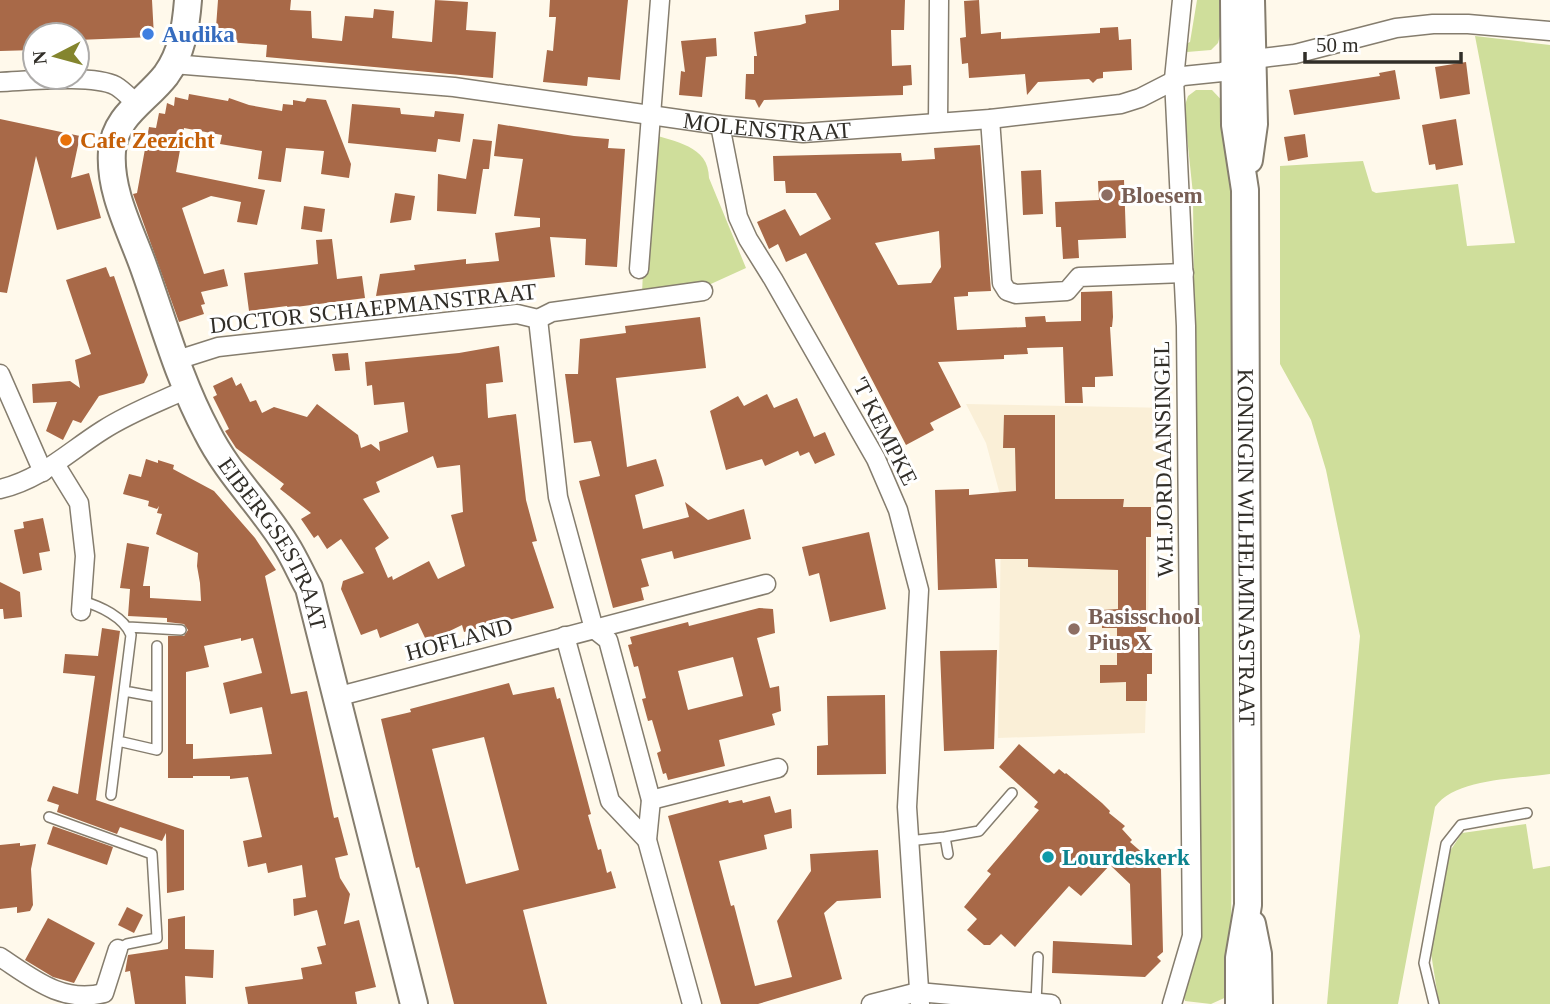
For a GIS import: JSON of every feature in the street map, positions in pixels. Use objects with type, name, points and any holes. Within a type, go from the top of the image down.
[{"type":"main road","points":[[137,104],[165,77],[173,64],[183,40],[188,0]]},
{"type":"main road","name":"KONINGIN WILHELMINASTRAAT","points":[[1234,0],[1244,65]]},
{"type":"main road","name":"KONINGIN WILHELMINASTRAAT","points":[[1239,1004],[1239,958],[1248,905],[1245,190],[1235,125],[1251,0]]},
{"type":"main road","name":"EIBERGSESTRAAT","points":[[137,104],[116,131],[112,151],[118,200],[145,270],[174,361],[206,431],[226,465],[286,545],[309,587],[414,1004]]},
{"type":"main road","name":"KONINGIN WILHELMINASTRAAT","points":[[1248,905],[1258,954],[1259,1004]]},
{"type":"street","points":[[639,269],[660,0]]},
{"type":"street","points":[[938,122],[939,0]]},
{"type":"street","name":"W.H.JORDAANSINGEL","points":[[1172,1004],[1192,936],[1184,273],[1174,79],[1182,0]]},
{"type":"street","name":"MOLENSTRAAT","points":[[173,64],[454,87],[720,125],[803,133],[990,119],[1121,104],[1140,98],[1174,79],[1244,65],[1262,58],[1296,54],[1377,32],[1421,26],[1468,24],[1550,31]]},
{"type":"street","points":[[0,82],[98,81],[116,86],[137,104]]},
{"type":"street","points":[[990,119],[1002,283],[1007,291],[1016,294],[1067,291],[1079,277],[1184,273]]},
{"type":"street","name":"'T KEMPKE","points":[[720,125],[738,217],[748,239],[876,459],[898,510],[919,590],[907,807],[919,998]]},
{"type":"street","name":"DOCTOR SCHAEPMANSTRAAT","points":[[174,361],[218,347],[517,314],[538,319],[552,312],[703,291]]},
{"type":"street","points":[[538,319],[558,496],[594,628],[608,640],[651,800],[647,840],[691,1004]]},
{"type":"street","points":[[0,374],[49,468],[79,503],[85,556],[82,606]]},
{"type":"street","points":[[0,489],[22,484],[105,428],[187,389]]},
{"type":"street","name":"HOFLAND","points":[[337,697],[765,584]]},
{"type":"street","points":[[565,636],[610,801],[647,840]]},
{"type":"street","points":[[651,800],[778,768]]},
{"type":"street","points":[[0,957],[46,994],[67,1002],[86,1002],[104,993],[118,949]]},
{"type":"street","points":[[871,1004],[919,998],[1043,1003]]},
{"type":"lane","points":[[82,606],[97,605],[128,627],[181,630]]},
{"type":"lane","points":[[111,795],[131,635],[128,627]]},
{"type":"lane","points":[[118,741],[157,750],[157,646]]},
{"type":"lane","points":[[124,691],[157,697]]},
{"type":"lane","points":[[908,841],[979,831],[1012,793]]},
{"type":"lane","points":[[1434,1004],[1424,962],[1446,844],[1461,825],[1527,813]]},
{"type":"lane","points":[[49,817],[152,854],[157,938],[127,944],[118,949]]},
{"type":"lane","points":[[946,837],[947,854]]},
{"type":"lane","points":[[1038,957],[1043,1003]]},
{"type":"shaded area","name":"Basisschool Pius X","points":[[966,404],[1172,408],[1172,507],[1151,507],[1145,733],[998,738],[1001,525],[999,491],[986,443]]},
{"type":"green space","points":[[1197,0],[1230,0],[1218,43],[1211,50],[1187,52],[1184,45],[1190,42]]},
{"type":"green space","points":[[1475,36],[1550,45],[1550,774],[1471,785],[1444,797],[1435,807],[1398,1004],[1327,1004],[1360,636],[1326,470],[1311,420],[1280,364],[1280,166],[1363,161],[1372,191],[1376,193],[1458,184],[1467,246],[1515,243]]},
{"type":"green space","points":[[1196,90],[1212,90],[1229,108],[1233,284],[1231,995],[1211,1004],[1185,1001],[1182,991],[1199,933],[1193,194],[1184,108],[1188,96]]},
{"type":"green space","points":[[649,133],[688,146],[703,158],[746,268],[702,288],[642,294]]},
{"type":"green space","points":[[1526,824],[1533,869],[1550,866],[1550,1004],[1439,1004],[1431,953],[1450,851],[1462,833]]},
{"type":"building","points":[[0,0],[152,0],[154,37],[91,39],[91,21],[21,21],[21,50],[0,51]]},
{"type":"building","points":[[218,0],[291,0],[290,10],[311,11],[312,38],[342,41],[345,16],[373,18],[374,9],[394,11],[392,38],[432,42],[435,0],[468,2],[466,30],[496,32],[493,78],[266,57],[267,45],[215,41]]},
{"type":"building","points":[[550,0],[628,0],[620,80],[588,77],[587,86],[543,82],[547,50],[553,51],[556,17],[549,17]]},
{"type":"building","points":[[839,0],[905,0],[904,30],[891,30],[892,66],[911,65],[912,85],[903,86],[903,95],[764,100],[759,108],[755,100],[745,99],[746,74],[754,74],[754,56],[757,56],[754,32],[806,23],[805,15],[839,10]]},
{"type":"building","points":[[979,0],[981,34],[1001,32],[1001,39],[1100,33],[1100,28],[1118,27],[1119,40],[1131,39],[1132,70],[1103,72],[1103,78],[1093,83],[1089,79],[1038,82],[1027,95],[1025,74],[969,78],[968,63],[962,64],[960,38],[966,37],[964,1]]},
{"type":"building","points":[[716,38],[717,56],[706,57],[702,97],[679,95],[681,71],[685,72],[681,41]]},
{"type":"building","points":[[1466,62],[1470,94],[1440,99],[1435,67]]},
{"type":"building","points":[[1395,70],[1400,99],[1294,115],[1289,90],[1380,76],[1379,73]]},
{"type":"building","points":[[189,94],[228,101],[229,98],[282,111],[283,104],[293,105],[293,100],[326,100],[351,164],[349,178],[321,174],[324,151],[286,148],[281,182],[258,179],[262,151],[220,144],[222,135],[184,128],[176,172],[265,190],[257,225],[237,222],[241,202],[211,196],[182,208],[204,274],[224,269],[228,286],[201,292],[205,304],[201,305],[204,314],[179,322],[133,194],[137,193],[149,127],[156,128],[159,113],[165,114],[167,103],[174,106],[175,97],[188,100]]},
{"type":"building","points":[[352,104],[400,108],[401,114],[434,117],[435,111],[464,114],[460,142],[438,139],[436,152],[348,143]]},
{"type":"building","points":[[0,119],[80,136],[71,178],[89,173],[101,218],[57,230],[36,156],[7,293],[0,292]]},
{"type":"building","points":[[1456,119],[1463,165],[1436,170],[1435,164],[1429,165],[1422,125]]},
{"type":"building","points":[[498,124],[609,139],[608,148],[625,149],[617,267],[585,265],[586,239],[550,237],[555,277],[376,296],[380,274],[415,270],[414,265],[466,259],[466,264],[499,261],[495,233],[540,227],[540,218],[514,216],[523,159],[494,156]]},
{"type":"building","points":[[1305,134],[1308,157],[1288,161],[1284,137]]},
{"type":"building","points":[[473,139],[492,141],[489,169],[483,169],[476,214],[437,211],[438,174],[466,179]]},
{"type":"building","points":[[980,145],[991,291],[968,292],[968,296],[954,297],[957,330],[1026,327],[1025,317],[1045,316],[1046,322],[1081,321],[1081,292],[1112,291],[1113,317],[1110,327],[1113,376],[1095,377],[1095,387],[1082,387],[1083,403],[1065,403],[1063,347],[1027,348],[1028,354],[1004,355],[1004,359],[938,362],[961,407],[930,423],[934,430],[906,445],[806,253],[786,262],[778,244],[769,249],[757,222],[785,209],[800,236],[831,219],[816,193],[786,193],[785,181],[774,181],[773,156],[901,153],[902,161],[935,159],[934,148]],"holes":[[[939,231],[941,267],[931,283],[898,285],[875,243]]]},
{"type":"building","points":[[1041,170],[1043,214],[1023,215],[1021,171]]},
{"type":"building","points":[[1124,180],[1126,238],[1078,240],[1079,258],[1063,259],[1061,227],[1056,227],[1055,202],[1099,200],[1098,181]]},
{"type":"building","points":[[395,193],[415,196],[411,220],[390,223]]},
{"type":"building","points":[[304,206],[325,209],[322,232],[301,229]]},
{"type":"building","points":[[332,239],[337,279],[362,276],[365,298],[249,311],[244,273],[318,264],[316,240]]},
{"type":"building","points":[[106,267],[110,277],[114,276],[148,375],[144,383],[99,396],[81,423],[73,420],[63,440],[46,431],[57,402],[33,403],[32,384],[70,381],[80,388],[75,360],[91,354],[66,280]]},
{"type":"building","points":[[700,317],[706,368],[616,378],[627,467],[656,459],[662,478],[664,486],[635,495],[643,529],[689,517],[685,502],[708,520],[744,509],[751,539],[674,559],[672,551],[641,559],[649,586],[641,588],[644,600],[613,608],[579,481],[600,476],[591,441],[574,443],[565,374],[578,374],[580,339],[626,333],[625,326]]},
{"type":"building","points":[[499,346],[503,382],[486,384],[488,418],[516,414],[526,500],[537,541],[532,542],[554,608],[464,632],[462,625],[427,642],[418,623],[380,638],[377,629],[361,635],[341,589],[343,581],[364,573],[341,539],[327,549],[318,535],[314,538],[301,519],[311,513],[280,489],[284,484],[236,448],[225,431],[229,429],[213,397],[217,395],[213,386],[232,377],[236,386],[241,383],[250,402],[256,400],[262,413],[274,407],[307,417],[317,404],[358,435],[361,448],[371,444],[380,451],[379,442],[408,432],[404,402],[374,405],[372,385],[367,386],[365,362],[459,353]],"holes":[[[433,456],[437,468],[460,465],[463,512],[451,515],[465,566],[438,579],[429,561],[393,580],[392,576],[388,578],[375,548],[389,538],[363,499],[380,492],[376,482]]]},
{"type":"building","points":[[348,353],[350,370],[335,371],[332,354]]},
{"type":"building","points":[[767,394],[774,408],[797,398],[814,437],[825,432],[835,455],[815,464],[809,452],[800,456],[798,451],[765,466],[762,459],[726,470],[710,411],[738,396],[744,406]]},
{"type":"building","points":[[1004,415],[1055,415],[1055,499],[1124,499],[1123,507],[1151,507],[1151,537],[1146,537],[1146,647],[1152,647],[1152,674],[1147,674],[1147,701],[1126,701],[1126,682],[1100,683],[1100,665],[1117,665],[1117,628],[1102,628],[1102,610],[1118,609],[1118,570],[1028,567],[1028,559],[995,559],[997,588],[938,590],[935,490],[969,489],[969,495],[1016,491],[1015,448],[1003,448]]},
{"type":"building","points":[[146,459],[158,463],[158,460],[174,465],[173,469],[214,491],[255,538],[276,570],[265,576],[291,694],[307,691],[334,818],[338,817],[348,855],[335,858],[340,878],[350,894],[344,924],[359,920],[376,987],[355,992],[357,1004],[248,1004],[245,987],[303,979],[301,968],[322,964],[317,947],[326,945],[317,910],[294,916],[293,899],[306,897],[302,865],[268,873],[266,863],[248,867],[243,841],[262,837],[248,777],[168,778],[168,636],[184,636],[188,630],[184,624],[167,622],[167,618],[128,616],[130,589],[120,588],[127,543],[149,547],[143,586],[150,586],[150,598],[201,601],[198,553],[156,534],[162,514],[157,513],[159,506],[157,509],[148,506],[149,501],[123,494],[129,474],[141,477]],"holes":[[[241,638],[241,641],[253,638],[262,673],[223,683],[230,714],[262,707],[272,754],[193,759],[193,744],[186,744],[186,672],[209,667],[204,646]]]},
{"type":"building","points":[[43,518],[50,551],[39,553],[42,570],[23,574],[14,530],[24,528],[23,522]]},
{"type":"building","points":[[869,532],[886,609],[830,622],[819,573],[809,576],[802,547]]},
{"type":"building","points":[[0,582],[20,592],[22,617],[4,619],[3,609],[0,609]]},
{"type":"building","points":[[759,608],[773,609],[775,633],[757,638],[770,688],[779,686],[781,711],[772,714],[775,725],[719,740],[725,766],[668,780],[666,773],[663,774],[657,753],[661,751],[652,720],[648,721],[642,699],[646,698],[638,666],[634,667],[628,645],[632,644],[630,637],[688,622],[689,626]],"holes":[[[733,657],[743,696],[688,710],[678,671]]]},
{"type":"building","points":[[102,628],[120,631],[96,800],[184,830],[184,890],[167,893],[166,833],[162,841],[120,827],[117,834],[57,812],[59,805],[47,801],[53,786],[78,794],[95,676],[63,673],[65,654],[98,656]]},
{"type":"building","points":[[997,650],[994,749],[944,751],[940,651]]},
{"type":"building","points":[[509,683],[513,695],[554,687],[557,699],[560,698],[598,850],[601,849],[607,873],[611,871],[616,888],[523,910],[547,1004],[454,1004],[419,867],[416,868],[381,719],[411,712],[410,709]],"holes":[[[484,737],[519,870],[466,884],[432,749]]]},
{"type":"building","points":[[885,695],[886,774],[817,775],[817,746],[828,745],[827,696]]},
{"type":"building","points":[[1019,744],[1054,774],[1059,769],[1066,773],[1102,803],[1109,813],[1125,826],[1122,829],[1132,840],[1130,842],[1161,869],[1163,952],[1157,957],[1161,961],[1145,977],[1052,973],[1053,941],[1132,945],[1130,884],[1110,865],[1081,896],[1069,886],[1015,947],[1001,934],[990,945],[984,945],[967,930],[977,919],[964,907],[991,874],[987,871],[1039,810],[1034,807],[1038,802],[999,767]]},
{"type":"building","points":[[770,796],[775,813],[791,809],[792,828],[764,835],[767,849],[719,861],[731,906],[734,905],[755,986],[792,977],[777,921],[811,871],[810,854],[878,850],[881,898],[837,901],[824,913],[842,979],[758,1004],[721,1004],[668,816],[728,800],[729,803],[742,800],[743,803]]},
{"type":"building","points":[[53,826],[113,847],[107,865],[47,844]]},
{"type":"building","points":[[20,843],[20,846],[36,844],[31,869],[33,905],[30,911],[17,913],[17,907],[0,909],[0,845]]},
{"type":"building","points":[[127,907],[143,915],[134,933],[118,925]]},
{"type":"building","points":[[185,916],[185,949],[214,950],[213,978],[185,976],[186,1004],[135,1004],[130,971],[125,972],[128,955],[168,949],[168,919]]},
{"type":"building","points":[[48,918],[95,943],[74,983],[53,977],[25,960]]},
{"type":"place","name":"Audika","points":[[148,34]]},
{"type":"place","name":"Cafe Zeezicht","points":[[66,140]]},
{"type":"place","name":"Bloesem","points":[[1107,195]]},
{"type":"place","name":"Basisschool Pius X","points":[[1074,629]]},
{"type":"place","name":"Lourdeskerk","points":[[1048,857]]}]
